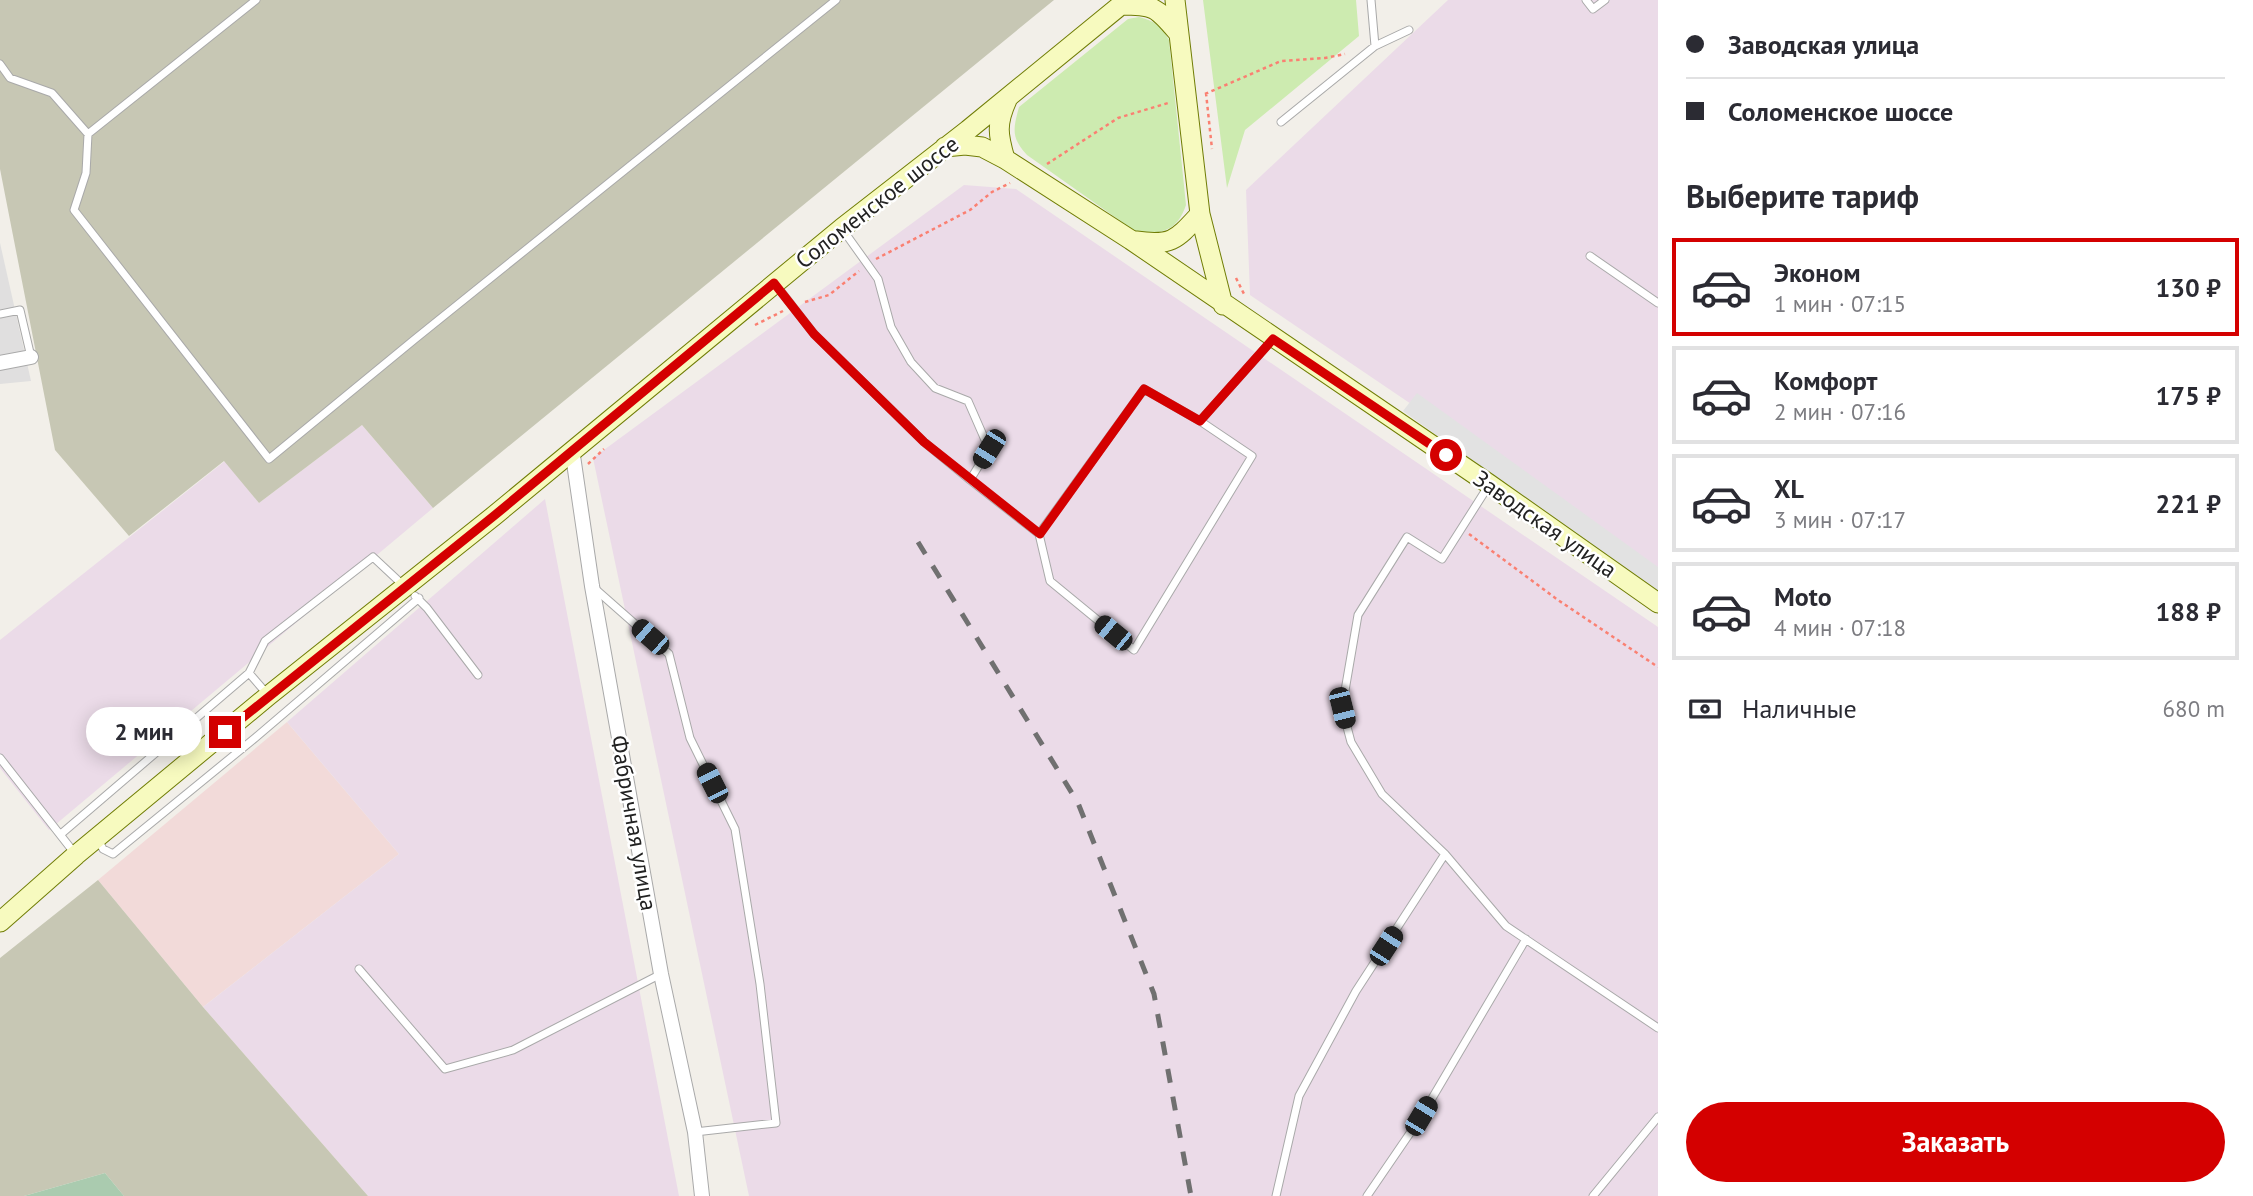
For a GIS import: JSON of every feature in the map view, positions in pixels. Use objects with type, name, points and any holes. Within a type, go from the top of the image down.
[{"type":"main road","points":[[1175,0],[1180,35],[1197,95],[1200,214],[1223,305]]},
{"type":"main road","points":[[1124,2],[1159,11],[1180,35]]},
{"type":"main road","name":"Соломенское шоссе","points":[[0,922],[76,855],[268,696],[412,593],[572,449],[1124,2]]},
{"type":"main road","points":[[1005,159],[999,139],[999,117],[1008,97]]},
{"type":"main road","name":"Заводская улица","points":[[944,147],[982,147],[1005,159],[1131,240],[1489,484],[1658,603]]},
{"type":"main road","points":[[1131,240],[1161,245],[1187,229],[1200,214]]},
{"type":"street","points":[[0,363],[31,357]]},
{"type":"street","name":"Фабричная улица","points":[[572,449],[592,586],[661,974],[695,1132],[702,1196]]},
{"type":"lane","points":[[88,134],[256,0]]},
{"type":"lane","points":[[0,64],[10,78],[52,93],[88,134],[86,173],[74,210],[270,459],[836,0]]},
{"type":"lane","points":[[1371,0],[1375,46]]},
{"type":"lane","points":[[1586,0],[1593,9],[1605,0]]},
{"type":"lane","points":[[1281,122],[1375,46],[1409,30]]},
{"type":"lane","points":[[842,228],[878,279],[891,327],[911,362],[935,388],[968,401],[989,449],[970,480]]},
{"type":"lane","points":[[1590,256],[1658,303]]},
{"type":"lane","points":[[774,283],[814,334],[924,442],[1040,534],[1050,581],[1134,650],[1252,456],[1200,421],[1144,389],[1040,534]]},
{"type":"lane","points":[[0,314],[20,310],[31,357]]},
{"type":"lane","points":[[1200,421],[1273,339]]},
{"type":"lane","points":[[1489,484],[1442,559],[1407,537],[1358,615],[1342,708],[1351,742],[1382,794],[1445,854],[1506,926],[1658,1028]]},
{"type":"lane","points":[[61,834],[249,673],[265,641],[373,557],[412,593],[478,675]]},
{"type":"lane","points":[[592,586],[669,653],[690,738],[735,829],[760,984],[776,1123],[695,1132]]},
{"type":"lane","points":[[97,838],[103,849],[113,855],[255,738],[412,593]]},
{"type":"lane","points":[[249,673],[268,696]]},
{"type":"lane","points":[[0,758],[76,855]]},
{"type":"lane","points":[[1276,1196],[1299,1096],[1356,991],[1445,854]]},
{"type":"lane","points":[[1367,1196],[1421,1116],[1526,939]]},
{"type":"lane","points":[[359,968],[445,1069],[513,1050],[661,974]]},
{"type":"lane","points":[[1593,1196],[1658,1118]]},
{"type":"path","points":[[793,306],[829,295],[867,264],[970,210],[992,192],[1029,175],[1118,118],[1197,95],[1281,61],[1325,58],[1375,46]]},
{"type":"path","points":[[1197,95],[1213,160]]},
{"type":"path","points":[[1234,275],[1246,298]]},
{"type":"path","points":[[1462,528],[1558,600],[1658,667]]},
{"type":"shaded area","points":[[0,0],[1054,0],[433,508],[362,425],[259,503],[224,461],[129,536],[55,450],[0,169]]},
{"type":"shaded area","points":[[1448,0],[1658,0],[1658,571],[1250,295],[1246,190]]},
{"type":"shaded area","points":[[964,185],[1016,189],[1658,627],[1658,1196],[749,1196],[593,458]]},
{"type":"shaded area","points":[[0,243],[31,381],[0,384]]},
{"type":"shaded area","points":[[1417,393],[1658,567],[1658,595],[1403,411]]},
{"type":"shaded area","points":[[362,425],[433,508],[49,830],[0,768],[0,640],[225,461],[259,503]]},
{"type":"shaded area","points":[[545,499],[679,1196],[368,1196],[203,1007],[399,854],[287,722]]},
{"type":"shaded area","points":[[287,722],[399,854],[203,1007],[98,880]]},
{"type":"shaded area","points":[[98,880],[203,1007],[368,1196],[124,1196],[105,1173],[24,1196],[0,1196],[0,958]]},
{"type":"green space","points":[[1203,0],[1356,0],[1359,36],[1245,130],[1227,188]]},
{"type":"green space","points":[[1139,17],[1157,25],[1169,40],[1186,205],[1173,226],[1153,232],[1136,232],[1027,155],[1018,143],[1015,133],[1019,107],[1128,19]]},
{"type":"green space","points":[[105,1173],[124,1196],[24,1196]]},
{"type":"railway","points":[[918,542],[1078,803],[1154,994],[1191,1196]]},
{"type":"route","points":[[225,732],[495,515],[774,283],[814,334],[924,442],[1040,534],[1144,389],[1200,421],[1273,339],[1446,455]]}]
